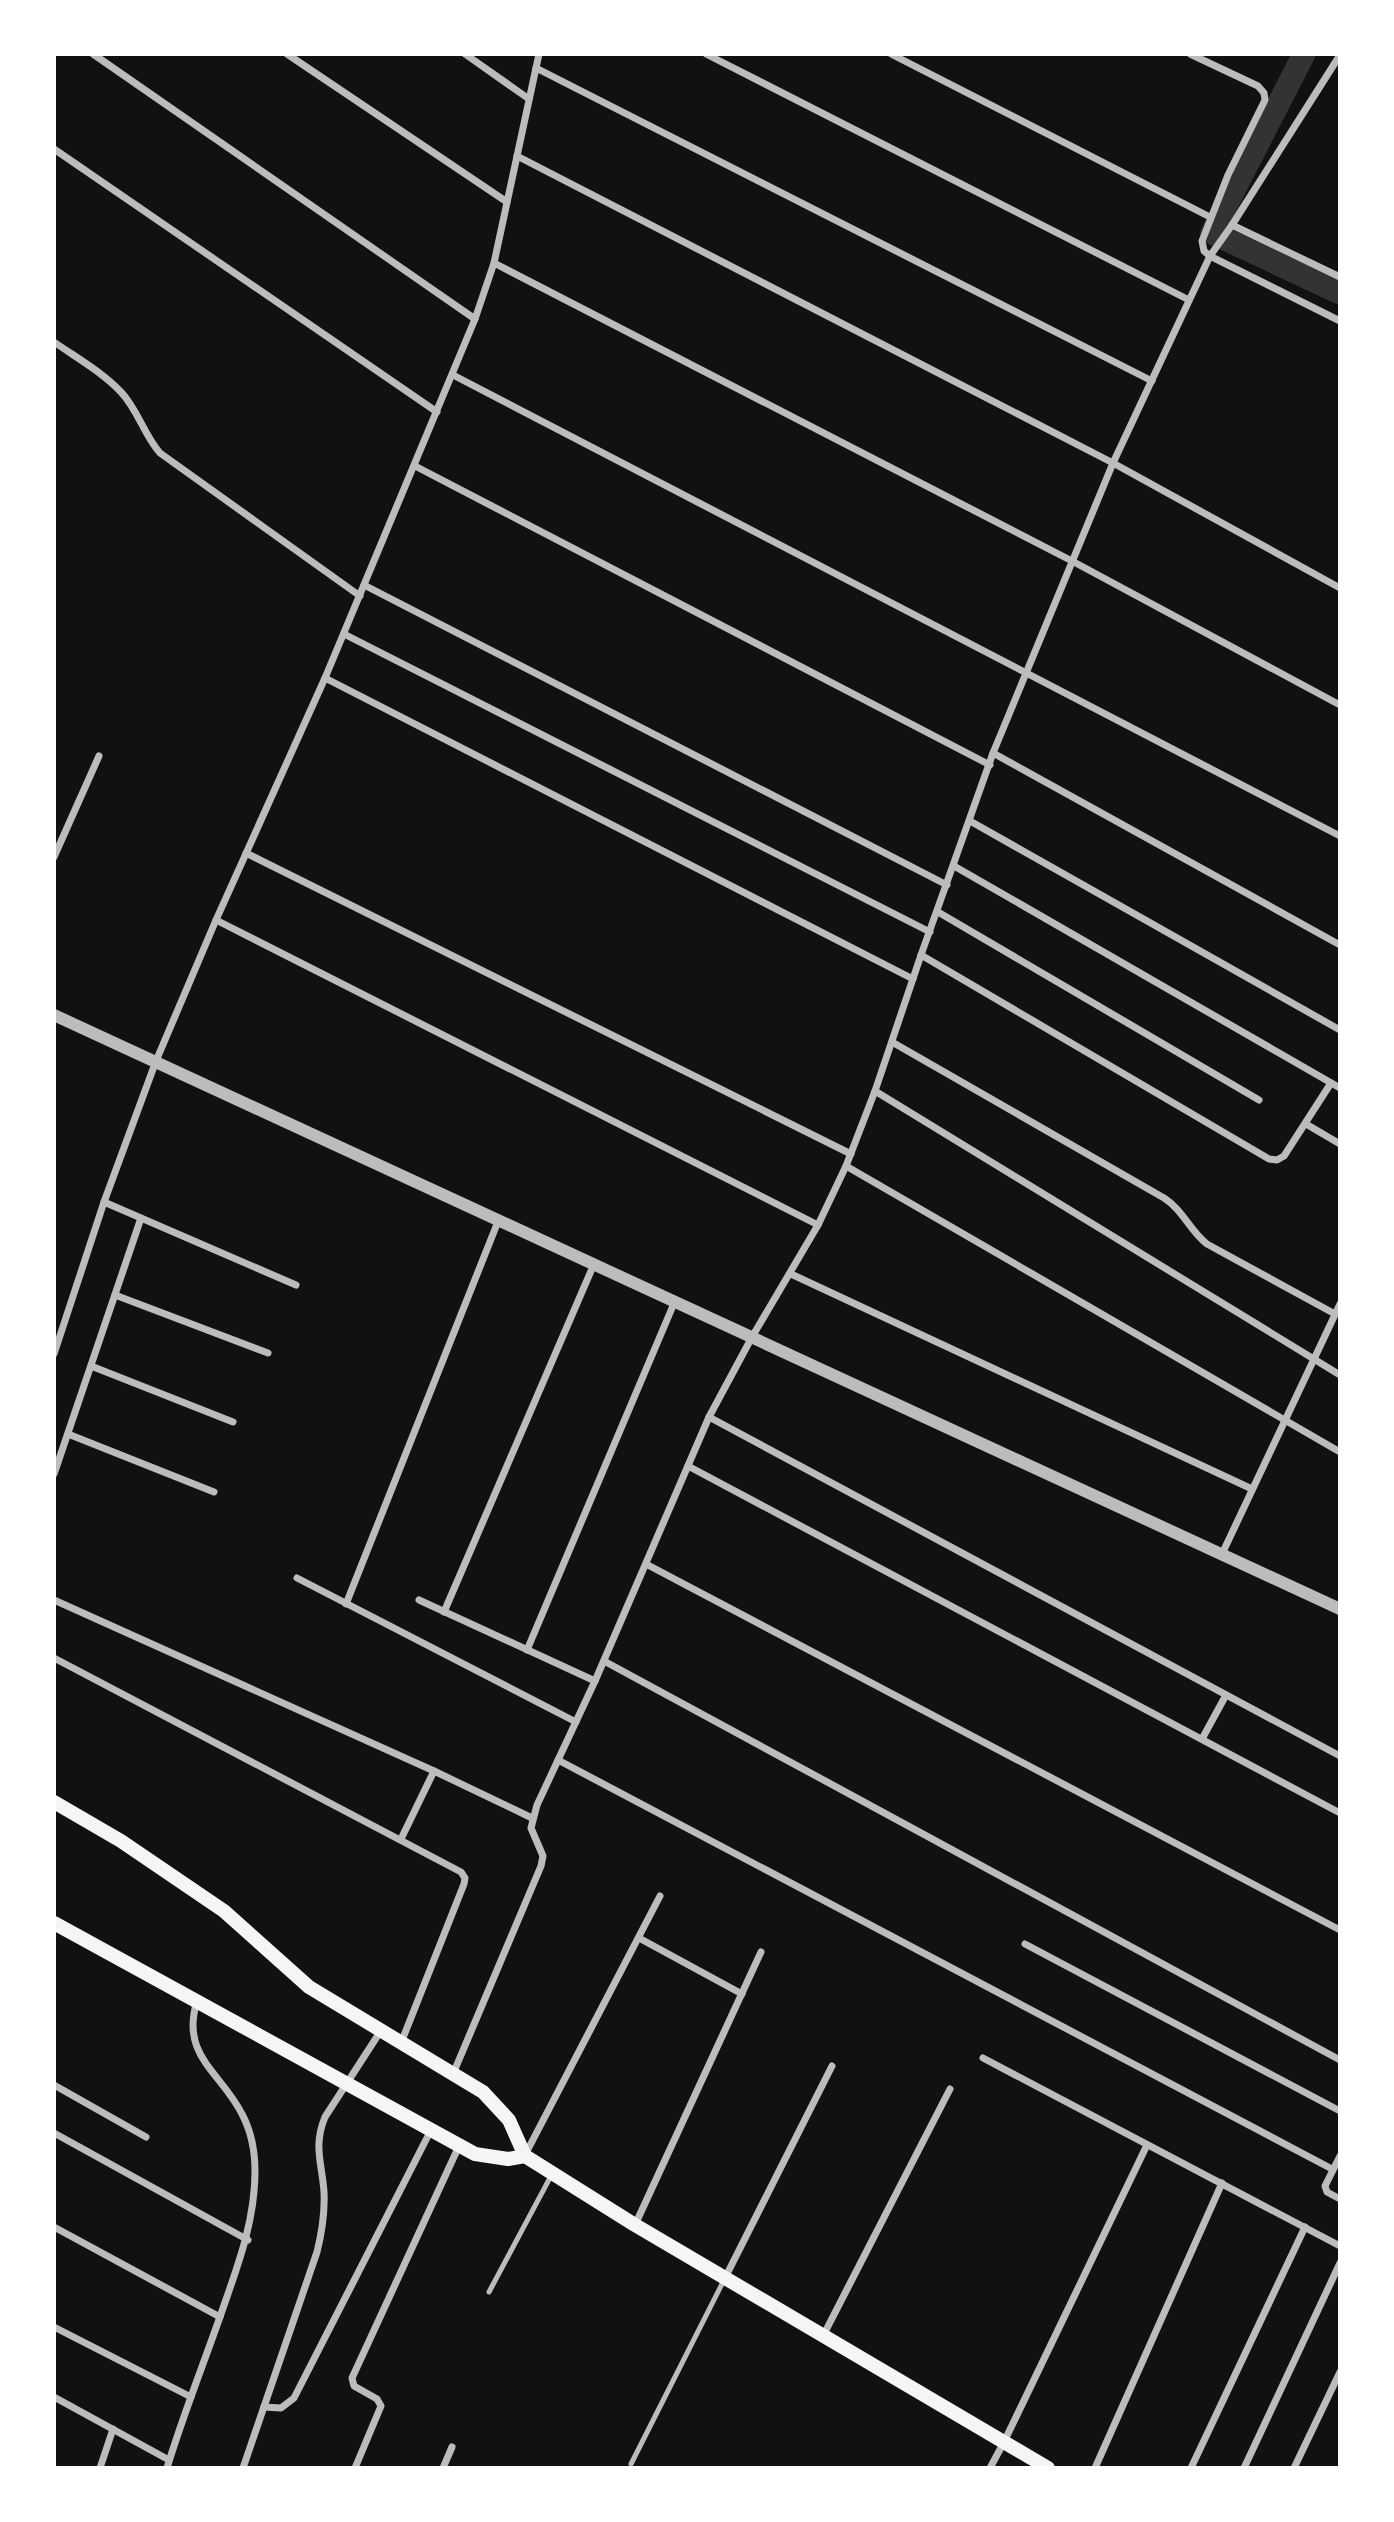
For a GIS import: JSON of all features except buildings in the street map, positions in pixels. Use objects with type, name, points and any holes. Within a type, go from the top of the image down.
[{"type":"main road","points":[[54,1802],[121,1841],[224,1912],[309,1987],[483,2092],[509,2120],[525,2156],[635,2225],[1048,2468]]},
{"type":"main road","points":[[54,1923],[475,2154],[491,2158],[525,2156]]},
{"type":"street","points":[[93,54],[475,319]]},
{"type":"street","points":[[286,54],[507,202]]},
{"type":"street","points":[[465,54],[529,99]]},
{"type":"street","points":[[54,1354],[104,1202],[156,1061],[344,634],[475,319],[494,263],[539,54]]},
{"type":"street","points":[[706,54],[1189,300]]},
{"type":"street","points":[[891,54],[1210,217]]},
{"type":"street","points":[[1190,54],[1258,86],[1264,93],[1265,100],[1210,217],[1202,241],[1204,251],[1340,321]]},
{"type":"street","points":[[453,2074],[541,1866],[543,1856],[531,1828],[532,1818],[604,1661],[709,1417],[752,1337],[818,1226],[846,1166],[875,1091],[993,753],[1113,463],[1210,256],[1340,55]]},
{"type":"street","points":[[536,68],[1152,381]]},
{"type":"street","points":[[54,149],[437,412]]},
{"type":"street","points":[[517,156],[1113,463],[1340,588]]},
{"type":"street","points":[[1232,225],[1340,277]]},
{"type":"street","points":[[494,263],[1072,561],[1340,705]]},
{"type":"street","points":[[54,342],[104,376],[122,393],[160,453],[360,596]]},
{"type":"street","points":[[453,375],[1340,836]]},
{"type":"street","points":[[415,466],[990,765]]},
{"type":"street","points":[[364,585],[947,885]]},
{"type":"street","points":[[344,634],[930,932]]},
{"type":"street","points":[[325,678],[913,979]]},
{"type":"street","points":[[993,753],[1340,945]]},
{"type":"street","points":[[54,857],[99,756]]},
{"type":"street","points":[[970,821],[1340,1030]]},
{"type":"street","points":[[246,853],[851,1154]]},
{"type":"street","points":[[954,866],[1340,1088]]},
{"type":"street","points":[[938,912],[1259,1100]]},
{"type":"street","points":[[216,920],[818,1226]]},
{"type":"street","points":[[921,956],[1269,1159],[1277,1160],[1284,1156],[1331,1083]]},
{"type":"street","points":[[54,1015],[1340,1609]]},
{"type":"street","points":[[892,1042],[1164,1198],[1178,1208],[1199,1238],[1207,1244],[1335,1314]]},
{"type":"street","points":[[875,1091],[1340,1375]]},
{"type":"street","points":[[1306,1124],[1340,1144]]},
{"type":"street","points":[[846,1166],[1340,1452]]},
{"type":"street","points":[[104,1202],[296,1284]]},
{"type":"street","points":[[54,1474],[141,1218]]},
{"type":"street","points":[[346,1604],[499,1219]]},
{"type":"street","points":[[444,1612],[595,1264]]},
{"type":"street","points":[[791,1274],[1252,1489]]},
{"type":"street","points":[[115,1294],[268,1353]]},
{"type":"street","points":[[527,1650],[675,1301]]},
{"type":"street","points":[[1222,1554],[1340,1304]]},
{"type":"street","points":[[91,1366],[233,1422]]},
{"type":"street","points":[[709,1417],[1340,1756]]},
{"type":"street","points":[[68,1434],[214,1492]]},
{"type":"street","points":[[688,1466],[1340,1813]]},
{"type":"street","points":[[646,1564],[1340,1930]]},
{"type":"street","points":[[297,1578],[576,1722]]},
{"type":"street","points":[[54,1600],[532,1818]]},
{"type":"street","points":[[419,1601],[595,1681]]},
{"type":"street","points":[[54,1658],[459,1870],[465,1878],[464,1884],[401,2044]]},
{"type":"street","points":[[604,1661],[1340,2060]]},
{"type":"street","points":[[1202,1739],[1226,1695]]},
{"type":"street","points":[[558,1760],[1332,2169]]},
{"type":"street","points":[[401,1839],[434,1771]]},
{"type":"street","points":[[525,2156],[660,1896]]},
{"type":"street","points":[[639,1938],[742,1994]]},
{"type":"street","points":[[1025,1944],[1340,2111]]},
{"type":"street","points":[[635,2225],[761,1952]]},
{"type":"street","points":[[54,2397],[113,2429],[168,2464],[248,2240],[256,2171],[254,2151],[242,2114],[200,2054],[191,2020],[197,2001]]},
{"type":"street","points":[[243,2468],[322,2231],[324,2209],[317,2145],[319,2131],[325,2117],[380,2032]]},
{"type":"street","points":[[983,2058],[1340,2246]]},
{"type":"street","points":[[724,2278],[832,2066]]},
{"type":"street","points":[[54,2085],[146,2137]]},
{"type":"street","points":[[822,2336],[950,2089]]},
{"type":"street","points":[[264,2407],[281,2408],[299,2391],[431,2130]]},
{"type":"street","points":[[54,2133],[248,2240]]},
{"type":"street","points":[[990,2468],[1147,2145]]},
{"type":"street","points":[[355,2468],[381,2406],[377,2399],[354,2386],[352,2378],[459,2146]]},
{"type":"street","points":[[1340,2156],[1325,2188],[1340,2199]]},
{"type":"street","points":[[1094,2468],[1222,2183]]},
{"type":"street","points":[[54,2227],[220,2317]]},
{"type":"street","points":[[1191,2468],[1305,2227]]},
{"type":"street","points":[[1244,2468],[1340,2263]]},
{"type":"street","points":[[54,2327],[191,2397]]},
{"type":"street","points":[[1294,2468],[1340,2372]]},
{"type":"street","points":[[100,2468],[113,2429]]},
{"type":"street","points":[[443,2468],[452,2447]]},
{"type":"lane","points":[[489,2292],[552,2173]]},
{"type":"lane","points":[[631,2464],[724,2278]]},
{"type":"waterway","points":[[1304,54],[1212,233],[1340,293]]}]
